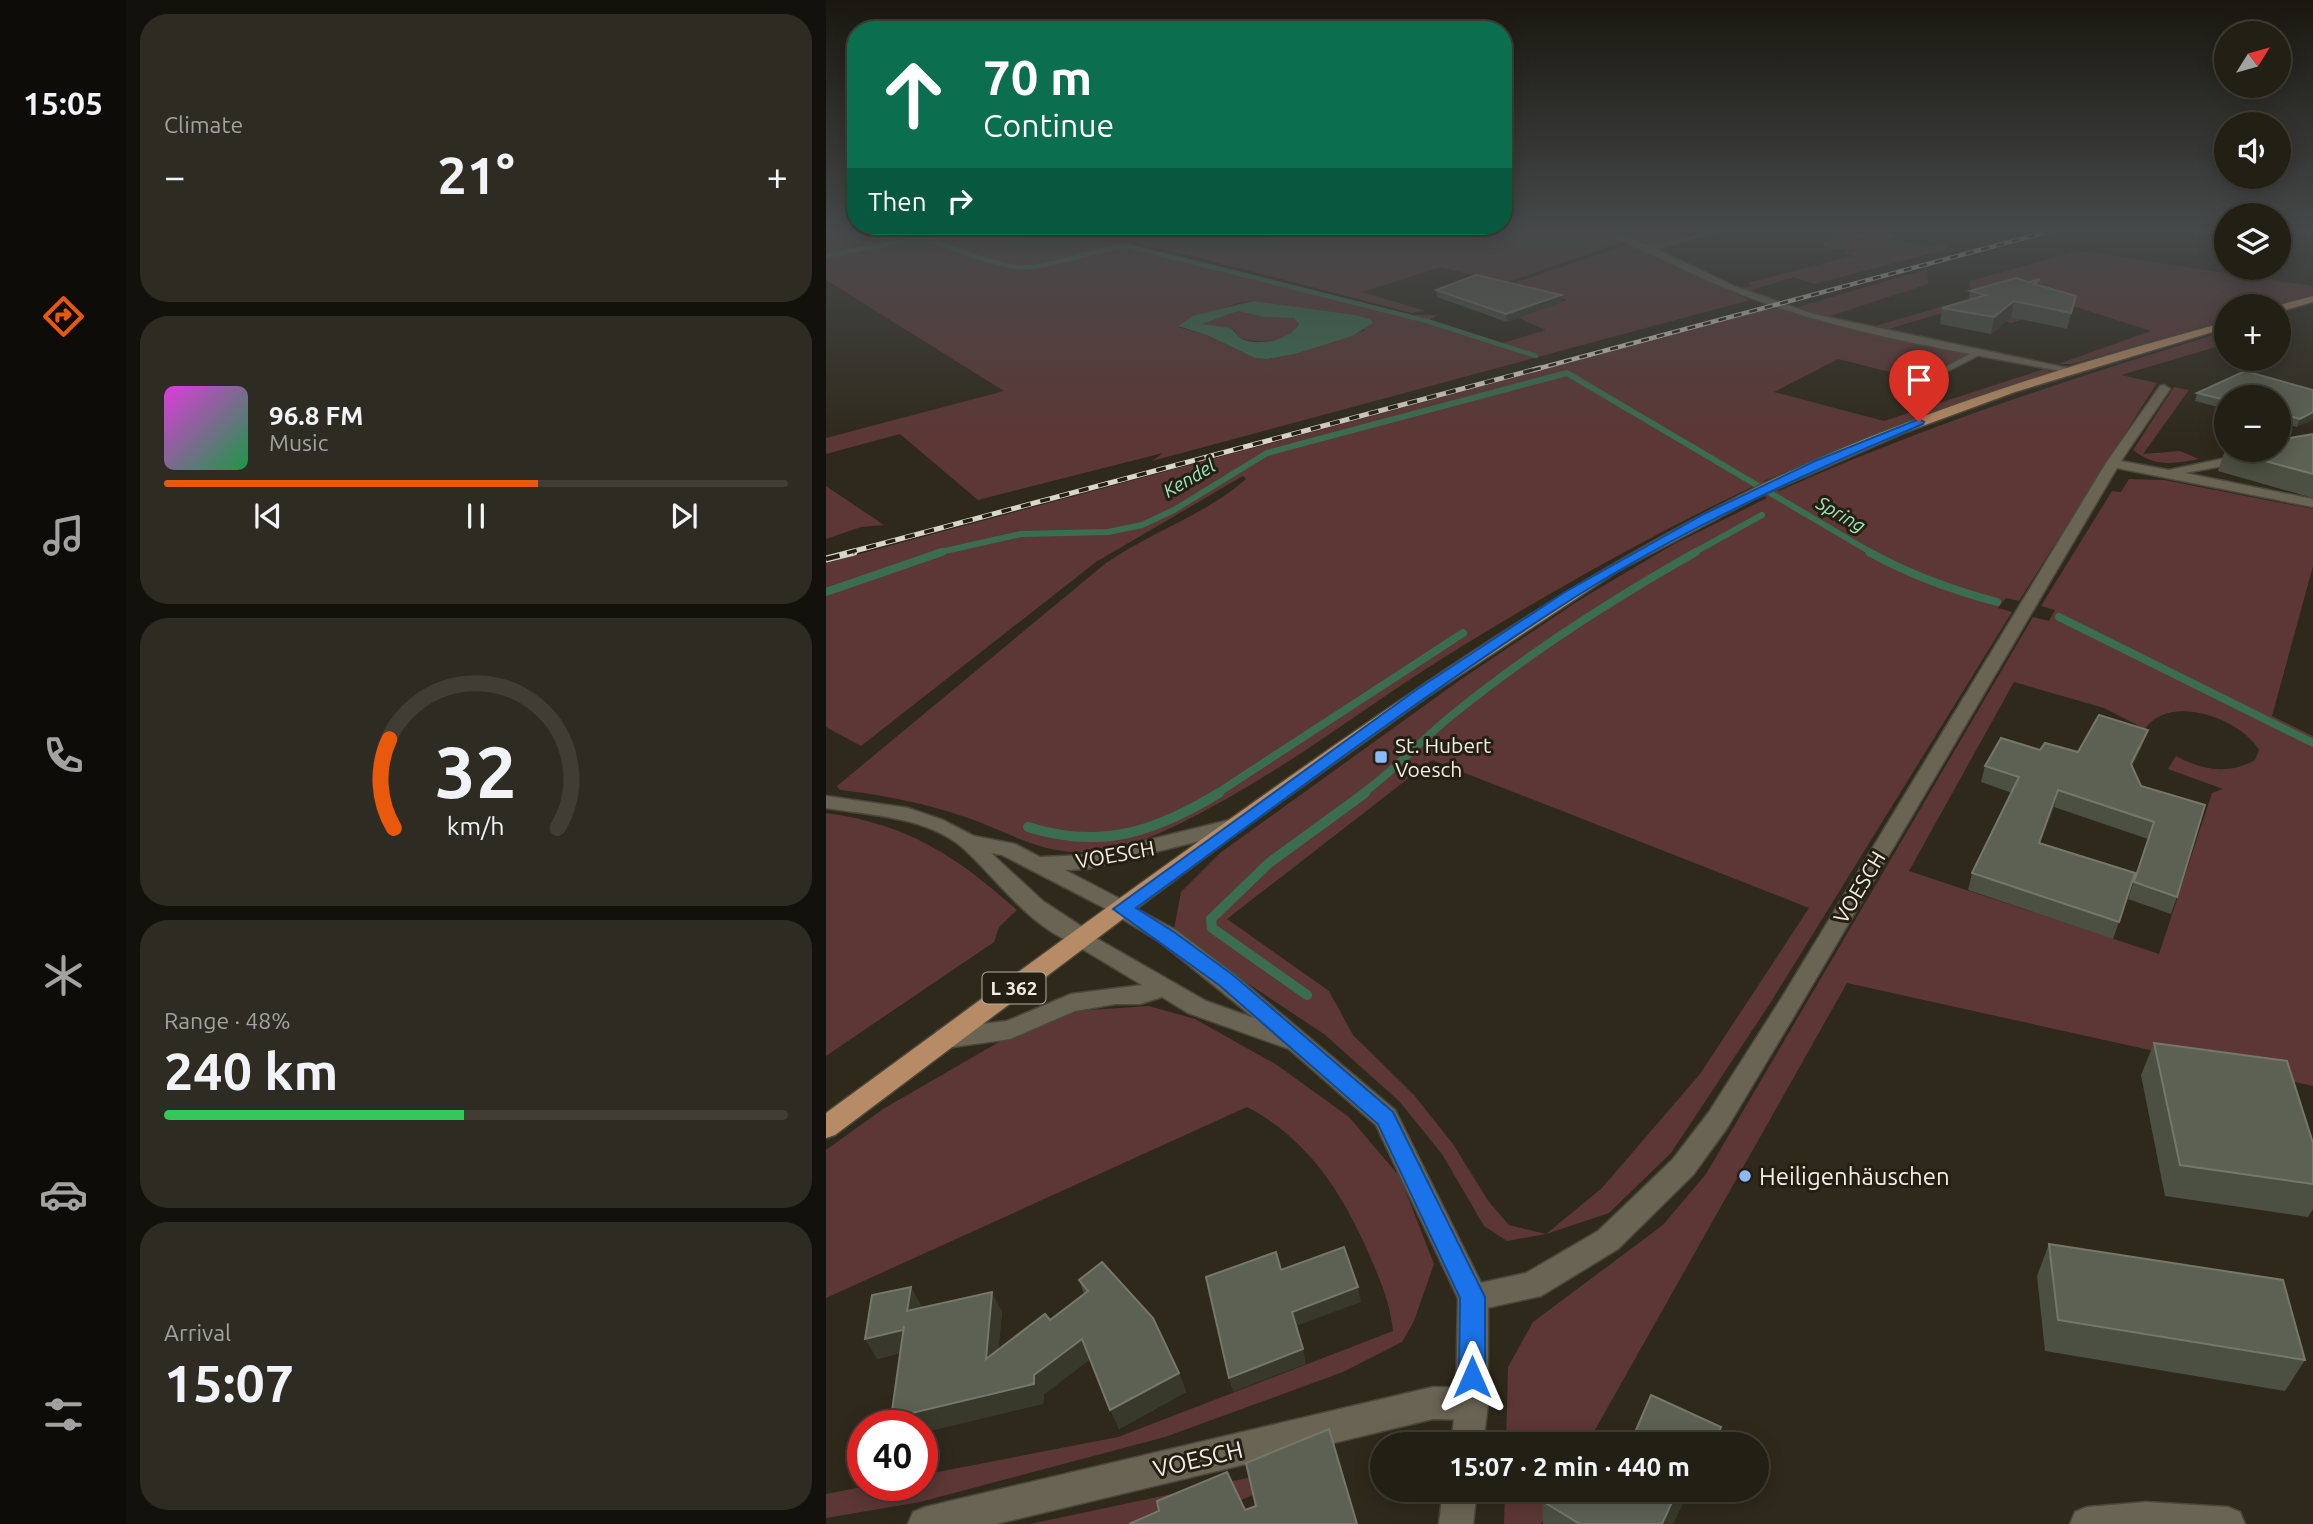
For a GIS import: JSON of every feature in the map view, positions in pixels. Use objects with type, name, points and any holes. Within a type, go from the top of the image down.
[{"type":"main road","points":[[2291,305],[2309,300]]},
{"type":"main road","name":"L 362","points":[[826,1127],[1233,826],[1515,629],[1613,568],[1751,495],[1901,429],[2071,370],[2214,328]]},
{"type":"street","points":[[1763,300],[1792,311],[2071,370]]},
{"type":"street","name":"VOESCH","points":[[826,802],[901,813],[936,825],[969,842],[1009,849],[1168,936],[1226,980],[1386,1118],[1472,1297],[1531,1286],[1608,1240],[1683,1167],[1718,1119],[2113,463],[2164,389]]},
{"type":"street","points":[[2164,473],[2222,462]]},
{"type":"street","points":[[2113,463],[2313,503]]},
{"type":"street","name":"VOESCH","points":[[1036,864],[1087,862],[1233,826]]},
{"type":"street","name":"VOESCH","points":[[969,842],[1005,881],[1041,913],[1162,988],[1197,1007],[1302,1045]]},
{"type":"street","points":[[946,1038],[1010,1030],[1072,1003],[1140,995],[1162,988]]},
{"type":"street","points":[[1468,1432],[1472,1404],[1472,1297]]},
{"type":"street","name":"VOESCH","points":[[925,1524],[1433,1403],[1472,1404]]},
{"type":"street","points":[[1456,1524],[1459,1502]]},
{"type":"street","points":[[2087,1524],[2146,1519],[2228,1524]]},
{"type":"lane","points":[[1920,382],[1981,352]]},
{"type":"shaded area","points":[[858,300],[1353,300],[1411,315],[1438,315],[1429,320],[1502,343],[1546,330],[1516,317],[1567,300],[1750,300],[1152,461],[1163,453],[978,500],[900,434],[826,454],[826,438],[1004,391]],"holes":[[[1253,301],[1354,315],[1365,330],[1295,354],[1267,359],[1255,358],[1207,335],[1178,327],[1237,303]]]},
{"type":"shaded area","points":[[1362,300],[1389,300],[1425,311],[1411,313]]},
{"type":"shaded area","points":[[1822,300],[1879,300],[1827,317],[1795,308]]},
{"type":"shaded area","points":[[1964,300],[2214,300],[2214,323],[2072,364],[2058,364],[2151,331],[2070,305],[2011,323],[1962,307],[1885,330],[1872,327]]},
{"type":"shaded area","points":[[1253,301],[1355,315],[1370,319],[1373,323],[1352,336],[1295,354],[1267,359],[1255,358],[1207,335],[1178,326],[1193,316]],"holes":[[[1238,311],[1264,317],[1294,318],[1299,324],[1289,334],[1265,342],[1242,339],[1230,328],[1202,324]]]},
{"type":"shaded area","points":[[1772,308],[1974,354],[1918,379],[1838,359],[1774,392],[1884,421],[2047,368],[2050,373],[1902,423],[1764,481],[1779,491],[1834,467],[2000,404],[2214,335],[2214,348],[2121,375],[2157,383],[2019,601],[2006,598],[1998,608],[2012,612],[1769,1005],[1671,1153],[1609,1213],[1546,1234],[1507,1241],[1484,1226],[1442,1154],[1399,1101],[1324,1034],[1199,951],[1174,929],[1181,892],[1220,853],[1460,680],[1581,599],[1674,544],[1767,498],[1752,487],[1567,584],[1459,648],[1228,798],[1136,842],[1096,851],[1060,851],[1032,844],[950,812],[903,800],[840,790],[837,786],[1106,563],[1213,503],[1246,479],[1243,476],[1096,562],[861,746],[826,727],[826,563]],"holes":[[[1432,760],[1809,908],[1700,1074],[1602,1188],[1546,1234],[1509,1225],[1489,1202],[1453,1144],[1414,1095],[1353,1035],[1329,991],[1227,919]]]},
{"type":"shaded area","points":[[1238,311],[1264,317],[1294,318],[1299,324],[1280,339],[1254,341],[1239,337],[1234,330],[1202,324]]},
{"type":"shaded area","points":[[2174,387],[2189,390],[2143,454],[2180,451],[2199,459],[2173,463],[2157,462],[2133,450]]},
{"type":"shaded area","points":[[2129,479],[2164,480],[2313,509],[2313,566],[2272,716],[2313,736],[2313,1086],[1847,983],[1594,1432],[1506,1432],[1508,1367],[1533,1322],[1663,1225],[1706,1174],[2033,617],[2049,621],[2055,610],[2041,606],[2112,491],[2121,492]],"holes":[[[2014,682],[2104,708],[2145,729],[2156,718],[2170,713],[2187,711],[2204,714],[2237,728],[2250,738],[2259,750],[2255,760],[2235,768],[2215,769],[2195,765],[2176,756],[2168,769],[2223,789],[2212,793],[2159,954],[1909,871]]]},
{"type":"shaded area","points":[[826,486],[884,525],[861,527],[826,539]]},
{"type":"shaded area","points":[[826,813],[882,825],[929,845],[973,874],[1017,910],[999,927],[994,942],[826,1056]]},
{"type":"shaded area","points":[[1149,1006],[1195,1019],[1277,1065],[1349,1117],[1400,1177],[1434,1264],[1414,1321],[1402,1342],[1343,1372],[1165,1437],[938,1497],[938,1472],[1118,1437],[1393,1331],[1387,1301],[1377,1273],[1359,1231],[1335,1189],[1321,1169],[1288,1135],[1247,1107],[826,1298],[826,1150],[883,1109],[1025,1027],[1076,1011]]},
{"type":"shaded area","points":[[1337,1459],[1204,1516],[1170,1524],[1030,1524]]},
{"type":"shaded area","points":[[847,1490],[847,1501],[924,1501],[826,1518],[826,1494]]},
{"type":"shaded area","points":[[1505,1502],[1554,1502],[1541,1524],[1504,1524]]},
{"type":"building","points":[[1466,300],[1546,300],[1506,314]]},
{"type":"building","points":[[1969,300],[2075,300],[2071,313],[2014,301],[1994,317],[1942,308]]},
{"type":"building","points":[[2245,371],[2313,390],[2313,412],[2300,419],[2291,417],[2291,385],[2214,385]]},
{"type":"building","points":[[2214,385],[2214,397],[2197,393]]},
{"type":"building","points":[[2313,434],[2313,474],[2269,462],[2291,462],[2291,438]]},
{"type":"building","points":[[2099,715],[2148,730],[2131,764],[2141,786],[2205,805],[2177,897],[2134,882],[2154,822],[2058,790],[2039,843],[2135,873],[2119,922],[1972,873],[2019,777],[1985,766],[2001,738],[2040,750],[2045,743],[2078,752]]},
{"type":"building","points":[[2154,1043],[2287,1061],[2313,1143],[2313,1184],[2180,1165]]},
{"type":"building","points":[[2049,1244],[2283,1280],[2305,1360],[2058,1320]]},
{"type":"building","points":[[1344,1247],[1358,1287],[1292,1312],[1303,1349],[1229,1378],[1206,1277],[1276,1252],[1281,1270]]},
{"type":"building","points":[[1102,1262],[1153,1318],[1179,1373],[1110,1410],[1082,1339],[1034,1375],[1034,1384],[925,1410],[892,1410],[904,1326],[903,1330],[865,1339],[872,1295],[911,1287],[907,1311],[992,1292],[986,1359],[1045,1314],[1050,1320],[1088,1291],[1079,1280]]},
{"type":"building","points":[[1651,1395],[1721,1427],[1719,1432],[1635,1432]]},
{"type":"building","points":[[1329,1429],[1357,1524],[1129,1524],[1159,1511],[1157,1501],[1227,1472],[1245,1510],[1256,1506],[1246,1463]]},
{"type":"building","points":[[1544,1502],[1672,1502],[1662,1524],[1580,1524]]},
{"type":"waterway","name":"Spring","points":[[1344,300],[1427,321],[1536,356]]},
{"type":"waterway","name":"Kendel","points":[[936,553],[1021,534],[1108,532],[1142,525],[1174,510],[1267,453],[1567,373],[1872,553]]},
{"type":"waterway","points":[[1693,553],[1762,515]]},
{"type":"waterway","name":"Kendel","points":[[826,592],[942,552]]},
{"type":"waterway","points":[[1362,794],[1451,716],[1509,671],[1601,609],[1696,552]]},
{"type":"waterway","name":"Spring","points":[[1869,552],[1932,581],[1997,602]]},
{"type":"waterway","name":"Spring","points":[[2059,617],[2313,743]]},
{"type":"waterway","points":[[1216,794],[1463,633]]},
{"type":"waterway","points":[[1028,827],[1080,837],[1127,833],[1172,818],[1219,793]]},
{"type":"waterway","points":[[1307,995],[1212,928],[1211,919],[1269,863],[1365,793]]},
{"type":"railway","points":[[1533,370],[1793,300]]},
{"type":"railway","points":[[847,553],[1540,368]]},
{"type":"railway","points":[[826,559],[854,552]]},
{"type":"place","name":"St. Hubert Voesch","points":[[1381,757]]},
{"type":"place","name":"Heiligenhäuschen","points":[[1745,1176]]},
{"type":"route","points":[[1472,1377],[1472,1297],[1386,1118],[1226,980],[1168,936],[1122,909],[1233,826],[1421,693],[1515,629],[1613,568],[1774,484],[1919,422]]}]
